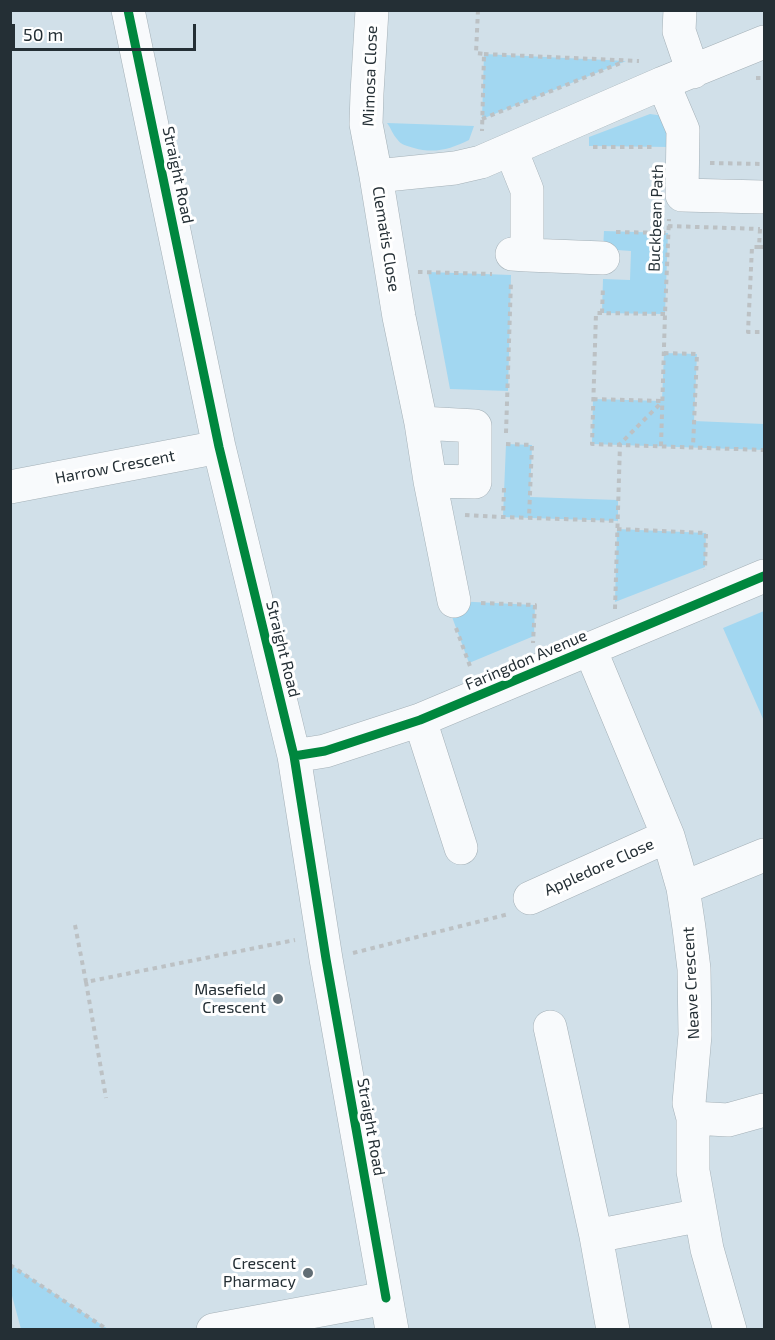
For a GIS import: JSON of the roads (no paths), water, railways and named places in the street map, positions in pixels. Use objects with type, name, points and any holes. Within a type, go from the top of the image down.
[{"type":"street","name":"Straight Road","points":[[128,10],[219,447],[294,756],[324,947],[389,1314]]},
{"type":"street","name":"Mimosa Close","points":[[372,10],[366,124],[376,176]]},
{"type":"street","points":[[680,10],[678,77],[683,130],[682,195],[762,197]]},
{"type":"street","name":"Clematis Close","points":[[454,601],[391,272],[376,176],[455,168],[496,156],[765,42]]},
{"type":"street","points":[[496,156],[527,190],[513,265],[603,258]]},
{"type":"street","points":[[421,423],[475,426],[474,482],[430,481]]},
{"type":"street","name":"Harrow Crescent","points":[[10,487],[219,447]]},
{"type":"street","name":"Faringdon Avenue","points":[[294,756],[325,751],[420,720],[765,576]]},
{"type":"street","name":"Neave Crescent","points":[[602,644],[669,836],[683,888],[694,969],[695,1035],[690,1103],[693,1118],[693,1171],[707,1249],[730,1329]]},
{"type":"street","points":[[420,720],[461,848]]},
{"type":"street","name":"Appledore Close","points":[[530,898],[669,836]]},
{"type":"street","points":[[683,888],[765,855]]},
{"type":"street","points":[[550,1028],[596,1236],[613,1329]]},
{"type":"street","points":[[693,1118],[728,1120],[765,1110]]},
{"type":"street","points":[[596,1236],[701,1215]]},
{"type":"street","points":[[213,1329],[389,1314]]},
{"type":"place","name":"Masefield Crescent","points":[[278,999]]},
{"type":"place","name":"Crescent Pharmacy","points":[[308,1273]]}]
